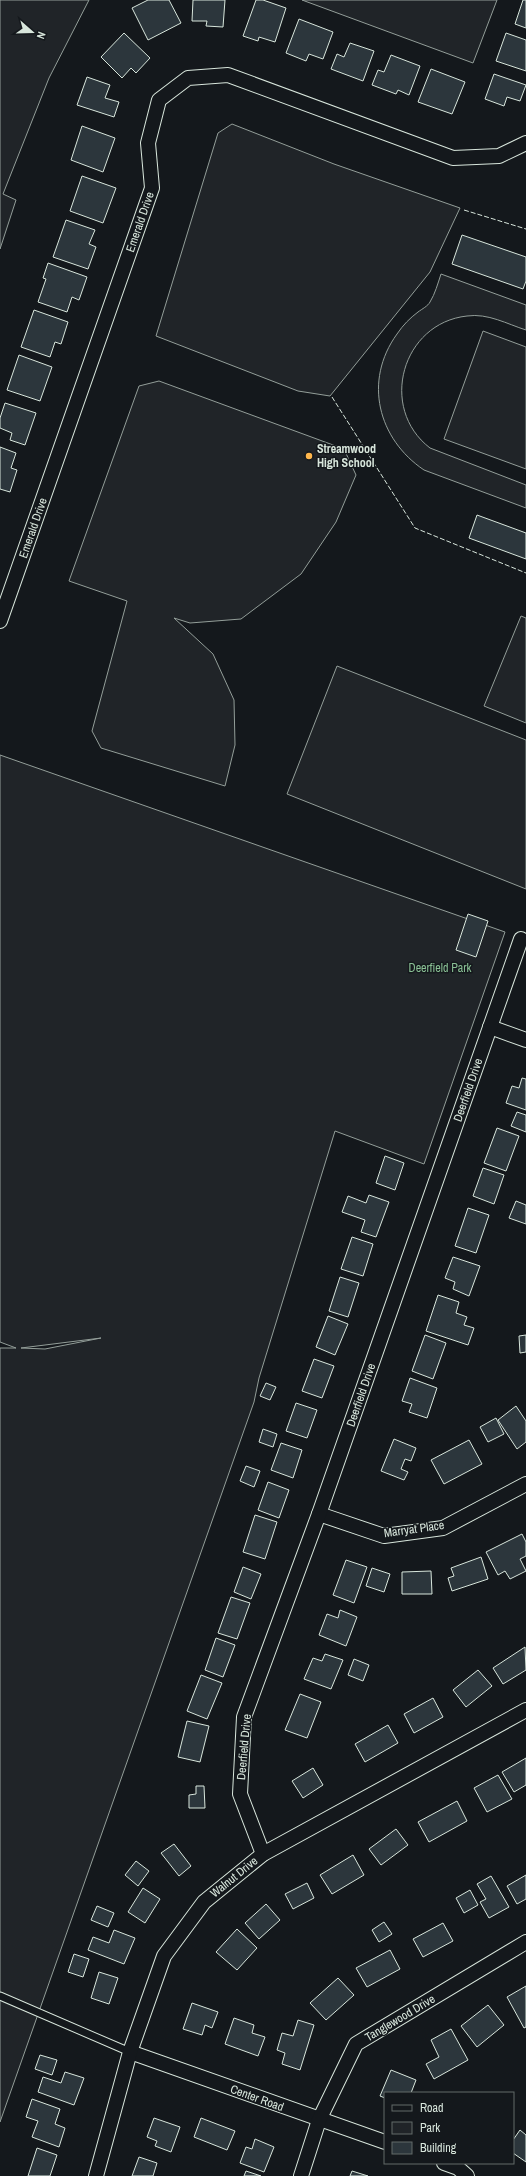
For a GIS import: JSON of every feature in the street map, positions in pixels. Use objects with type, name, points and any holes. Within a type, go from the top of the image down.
[{"type":"street","name":"Emerald Drive","points":[[0,621],[152,188],[148,143],[159,100],[188,78],[228,75],[453,158],[499,156],[526,143]]},
{"type":"street","name":"Deerfield Drive","points":[[263,1854],[240,1794],[244,1717],[319,1514],[521,939]]},
{"type":"street","points":[[490,1027],[526,1040]]},
{"type":"street","name":"Marryat Place","points":[[319,1514],[384,1536],[443,1528],[526,1484]]},
{"type":"street","name":"Walnut Drive","points":[[96,2176],[130,2052],[164,1956],[204,1902],[263,1854],[526,1710]]},
{"type":"street","name":"Tanglewood Drive","points":[[301,2176],[320,2120],[356,2044],[526,1942]]},
{"type":"street","name":"Center Road","points":[[130,2052],[384,2142]]},
{"type":"street","points":[[447,2164],[458,2168],[467,2176]]},
{"type":"lane","points":[[0,1996],[130,2052]]},
{"type":"green space","points":[[0,0],[89,0],[49,78],[3,194],[16,200],[0,249]]},
{"type":"green space","points":[[302,0],[497,0],[473,63]]},
{"type":"green space","points":[[232,124],[334,164],[460,208],[430,272],[330,396],[298,391],[156,336],[218,133]]},
{"type":"green space","points":[[441,274],[526,305],[526,330],[497,320],[475,315],[445,322],[426,334],[413,350],[405,370],[402,391],[405,411],[414,431],[430,448],[526,485],[526,508],[424,470],[408,457],[386,426],[380,408],[378,390],[380,371],[387,352],[397,334],[412,317],[432,299]]},
{"type":"green space","points":[[483,331],[526,347],[526,469],[444,439]]},
{"type":"green space","points":[[159,381],[344,449],[356,475],[336,522],[301,574],[241,619],[190,623],[174,618],[213,654],[234,700],[235,745],[225,786],[101,748],[92,731],[127,601],[69,581],[139,386]]},
{"type":"green space","points":[[521,616],[526,618],[526,723],[484,706]]},
{"type":"green space","points":[[337,666],[526,740],[526,889],[287,794]]},
{"type":"green space","name":"Deerfield Park","points":[[0,755],[505,932],[424,1164],[335,1131],[259,1378],[254,1402],[0,2122],[0,1348],[16,1348],[0,1342]],"holes":[[[101,1338],[45,1349],[21,1348]]]},
{"type":"building","points":[[148,0],[169,0],[181,23],[148,40],[132,8]]},
{"type":"building","points":[[193,0],[225,0],[223,27],[206,26],[207,21],[192,21]]},
{"type":"building","points":[[256,0],[263,0],[286,8],[275,42],[259,37],[258,41],[243,36]]},
{"type":"building","points":[[523,0],[526,0],[526,28],[515,24]]},
{"type":"building","points":[[299,19],[333,32],[323,59],[309,54],[306,61],[286,53]]},
{"type":"building","points":[[124,33],[150,58],[136,73],[131,68],[122,78],[101,57]]},
{"type":"building","points":[[506,33],[526,40],[526,71],[496,61]]},
{"type":"building","points":[[350,43],[374,51],[363,81],[331,69],[337,54],[344,57]]},
{"type":"building","points":[[391,55],[420,66],[409,95],[398,90],[396,94],[372,85],[378,70],[384,72]]},
{"type":"building","points":[[431,69],[465,82],[452,114],[418,102]]},
{"type":"building","points":[[494,74],[526,85],[520,101],[507,97],[504,106],[485,99]]},
{"type":"building","points":[[87,77],[110,85],[105,98],[119,102],[114,117],[77,105]]},
{"type":"building","points":[[82,126],[115,138],[103,172],[71,160]]},
{"type":"building","points":[[82,176],[116,188],[103,223],[70,211]]},
{"type":"building","points":[[66,220],[95,230],[89,244],[96,247],[88,269],[53,257]]},
{"type":"building","points":[[462,235],[526,257],[526,281],[523,289],[452,264]]},
{"type":"building","points":[[48,263],[87,277],[79,300],[72,297],[67,312],[38,302],[46,279],[43,278]]},
{"type":"building","points":[[34,310],[68,322],[61,344],[55,342],[50,357],[21,347]]},
{"type":"building","points":[[19,355],[52,367],[40,401],[7,390]]},
{"type":"building","points":[[5,403],[36,413],[25,445],[10,440],[12,433],[0,428],[0,418]]},
{"type":"building","points":[[0,447],[16,453],[11,468],[17,470],[10,492],[0,489]]},
{"type":"building","points":[[477,515],[526,533],[526,559],[469,538]]},
{"type":"building","points":[[468,914],[488,921],[476,957],[456,950]]},
{"type":"building","points":[[522,1078],[526,1079],[526,1110],[506,1103],[512,1086],[519,1088]]},
{"type":"building","points":[[517,1112],[526,1115],[526,1132],[511,1126]]},
{"type":"building","points":[[497,1128],[519,1136],[506,1171],[484,1163]]},
{"type":"building","points":[[385,1156],[404,1163],[395,1190],[376,1183]]},
{"type":"building","points":[[483,1168],[504,1175],[494,1204],[473,1196]]},
{"type":"building","points":[[369,1195],[389,1202],[376,1237],[361,1232],[365,1220],[342,1212],[348,1196],[366,1203]]},
{"type":"building","points":[[516,1201],[526,1205],[526,1224],[509,1218]]},
{"type":"building","points":[[468,1208],[489,1215],[476,1253],[455,1246]]},
{"type":"building","points":[[352,1237],[373,1244],[363,1276],[341,1269]]},
{"type":"building","points":[[453,1257],[480,1266],[469,1296],[453,1289],[455,1282],[445,1278]]},
{"type":"building","points":[[340,1277],[359,1283],[348,1317],[329,1311]]},
{"type":"building","points":[[438,1295],[459,1302],[456,1313],[467,1317],[464,1325],[474,1328],[468,1345],[426,1331]]},
{"type":"building","points":[[328,1316],[348,1324],[335,1355],[316,1347]]},
{"type":"building","points":[[425,1335],[446,1343],[433,1379],[412,1371]]},
{"type":"building","points":[[526,1335],[526,1352],[520,1353],[519,1336]]},
{"type":"building","points":[[314,1359],[334,1366],[322,1398],[302,1391]]},
{"type":"building","points":[[410,1378],[437,1388],[427,1418],[409,1412],[412,1404],[402,1401]]},
{"type":"building","points":[[266,1383],[276,1387],[270,1400],[260,1396]]},
{"type":"building","points":[[296,1403],[317,1410],[307,1438],[286,1431]]},
{"type":"building","points":[[516,1406],[526,1421],[526,1442],[517,1449],[498,1420]]},
{"type":"building","points":[[496,1418],[504,1434],[488,1442],[480,1427]]},
{"type":"building","points":[[263,1429],[277,1434],[273,1447],[259,1442]]},
{"type":"building","points":[[394,1439],[416,1448],[411,1461],[405,1459],[401,1469],[408,1472],[404,1480],[381,1471]]},
{"type":"building","points":[[469,1440],[482,1464],[444,1484],[431,1460]]},
{"type":"building","points":[[281,1443],[302,1450],[293,1478],[271,1470]]},
{"type":"building","points":[[246,1466],[260,1471],[254,1487],[240,1481]]},
{"type":"building","points":[[268,1482],[289,1490],[279,1518],[258,1510]]},
{"type":"building","points":[[255,1515],[277,1522],[265,1559],[243,1552]]},
{"type":"building","points":[[522,1534],[526,1542],[526,1556],[520,1559],[526,1571],[510,1579],[505,1571],[498,1575],[486,1552]]},
{"type":"building","points":[[481,1557],[488,1579],[452,1591],[448,1578],[454,1576],[451,1568]]},
{"type":"building","points":[[346,1560],[367,1567],[354,1603],[333,1595]]},
{"type":"building","points":[[243,1567],[261,1574],[251,1599],[234,1592]]},
{"type":"building","points":[[372,1568],[390,1574],[384,1592],[366,1586]]},
{"type":"building","points":[[431,1571],[432,1594],[402,1594],[402,1572]]},
{"type":"building","points":[[231,1597],[250,1603],[237,1639],[218,1633]]},
{"type":"building","points":[[340,1610],[357,1617],[346,1646],[319,1635],[327,1614],[338,1618]]},
{"type":"building","points":[[216,1638],[235,1645],[223,1677],[205,1670]]},
{"type":"building","points":[[525,1647],[526,1670],[503,1684],[493,1668]]},
{"type":"building","points":[[325,1654],[343,1660],[331,1689],[304,1679],[313,1658],[322,1661]]},
{"type":"building","points":[[354,1659],[369,1665],[363,1681],[348,1675]]},
{"type":"building","points":[[478,1670],[492,1686],[466,1707],[453,1690]]},
{"type":"building","points":[[201,1675],[222,1683],[207,1719],[187,1711]]},
{"type":"building","points":[[300,1694],[321,1702],[307,1738],[285,1730]]},
{"type":"building","points":[[433,1698],[443,1717],[414,1733],[404,1714]]},
{"type":"building","points":[[187,1721],[209,1726],[200,1762],[178,1757]]},
{"type":"building","points":[[388,1725],[398,1743],[365,1762],[355,1744]]},
{"type":"building","points":[[526,1758],[526,1785],[514,1792],[502,1772]]},
{"type":"building","points":[[313,1768],[323,1785],[303,1798],[292,1781]]},
{"type":"building","points":[[498,1775],[512,1799],[487,1812],[474,1788]]},
{"type":"building","points":[[196,1786],[204,1786],[205,1808],[189,1808],[189,1795],[196,1794]]},
{"type":"building","points":[[457,1801],[467,1821],[429,1842],[418,1822]]},
{"type":"building","points":[[396,1829],[408,1845],[381,1865],[369,1849]]},
{"type":"building","points":[[174,1844],[191,1866],[179,1876],[161,1853]]},
{"type":"building","points":[[353,1855],[364,1875],[332,1894],[320,1875]]},
{"type":"building","points":[[136,1861],[149,1871],[138,1886],[125,1875]]},
{"type":"building","points":[[526,1875],[526,1899],[517,1904],[507,1886]]},
{"type":"building","points":[[491,1876],[509,1907],[489,1918],[480,1902],[486,1899],[477,1884]]},
{"type":"building","points":[[307,1883],[314,1898],[293,1909],[285,1894]]},
{"type":"building","points":[[143,1888],[160,1899],[145,1923],[128,1912]]},
{"type":"building","points":[[470,1890],[478,1905],[464,1913],[456,1898]]},
{"type":"building","points":[[266,1904],[280,1920],[259,1939],[245,1923]]},
{"type":"building","points":[[97,1906],[114,1913],[108,1927],[91,1920]]},
{"type":"building","points":[[384,1922],[392,1934],[379,1942],[372,1930]]},
{"type":"building","points":[[443,1923],[453,1941],[423,1957],[413,1939]]},
{"type":"building","points":[[237,1929],[257,1948],[237,1970],[216,1952]]},
{"type":"building","points":[[114,1930],[135,1938],[124,1964],[88,1950],[93,1937],[109,1943]]},
{"type":"building","points":[[390,1950],[400,1969],[367,1987],[356,1968]]},
{"type":"building","points":[[74,1954],[89,1959],[83,1977],[68,1972]]},
{"type":"building","points":[[99,1972],[118,1978],[109,2004],[91,1998]]},
{"type":"building","points":[[338,1978],[354,1995],[326,2020],[310,2003]]},
{"type":"building","points":[[526,1986],[526,2027],[524,2028],[507,1997]]},
{"type":"building","points":[[192,2003],[218,2012],[212,2028],[205,2025],[202,2035],[183,2029]]},
{"type":"building","points":[[488,2005],[504,2025],[477,2047],[461,2026]]},
{"type":"building","points":[[234,2018],[254,2025],[252,2033],[265,2037],[258,2056],[225,2044]]},
{"type":"building","points":[[298,2020],[314,2025],[300,2070],[282,2064],[285,2053],[277,2050],[282,2033],[293,2036]]},
{"type":"building","points":[[451,2029],[468,2060],[434,2079],[426,2064],[439,2057],[431,2040]]},
{"type":"building","points":[[40,2055],[57,2060],[52,2075],[35,2069]]},
{"type":"building","points":[[391,2070],[416,2080],[411,2092],[384,2092],[384,2098],[380,2096]]},
{"type":"building","points":[[65,2072],[84,2078],[74,2105],[38,2092],[43,2077],[61,2083]]},
{"type":"building","points":[[32,2099],[60,2109],[55,2124],[65,2128],[59,2147],[32,2137],[38,2121],[26,2117]]},
{"type":"building","points":[[154,2118],[180,2127],[171,2152],[155,2146],[157,2141],[147,2137]]},
{"type":"building","points":[[201,2118],[235,2131],[227,2150],[194,2137]]},
{"type":"building","points":[[520,2130],[526,2135],[526,2162],[514,2154],[514,2139]]},
{"type":"building","points":[[255,2139],[274,2147],[264,2172],[240,2163],[246,2147],[252,2149]]},
{"type":"building","points":[[37,2148],[57,2155],[50,2176],[28,2176]]},
{"type":"building","points":[[139,2157],[157,2163],[153,2176],[132,2176]]},
{"type":"building","points":[[246,2171],[261,2176],[244,2176]]},
{"type":"building","points":[[352,2171],[368,2176],[350,2176]]},
{"type":"fence","points":[[464,210],[526,229]]},
{"type":"fence","points":[[332,397],[415,528],[526,573]]},
{"type":"place","name":"Streamwood High School","points":[[309,456]]}]
